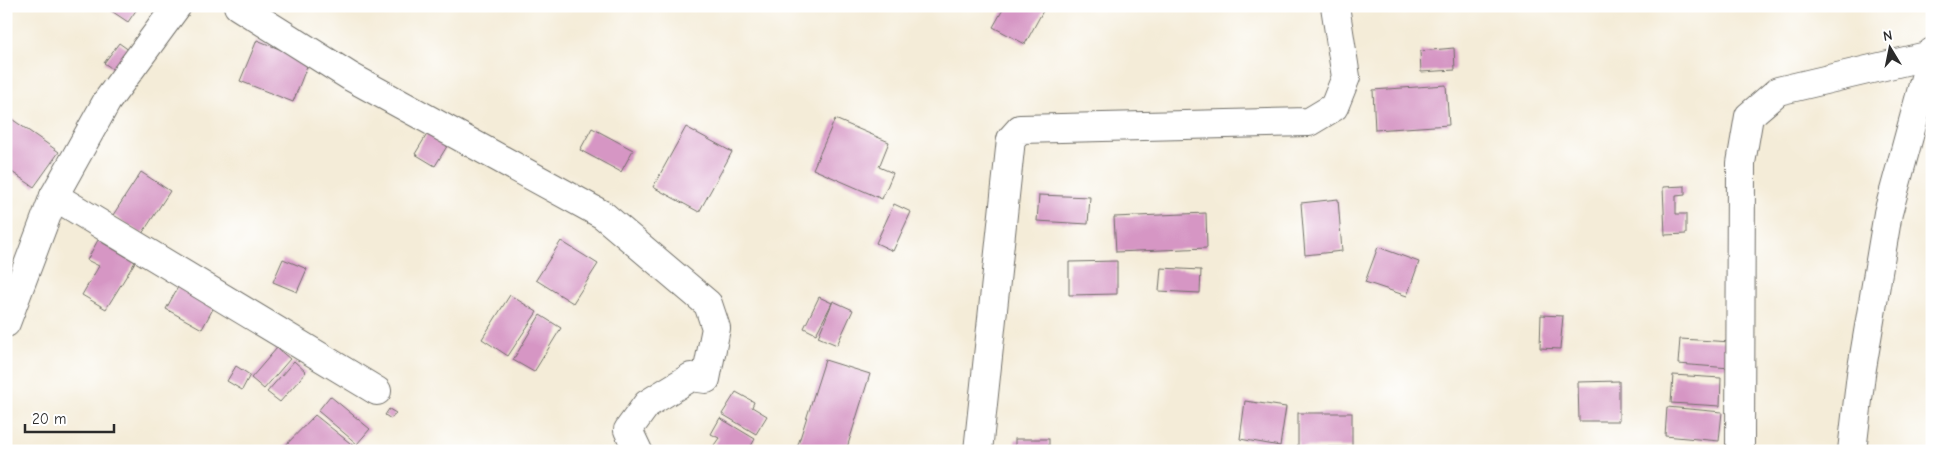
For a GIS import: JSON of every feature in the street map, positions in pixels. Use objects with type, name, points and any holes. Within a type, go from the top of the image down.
[{"type":"street","points":[[6,323],[54,196],[107,101],[176,6]]},
{"type":"street","points":[[238,6],[351,77],[603,215],[708,304],[716,328],[706,380],[691,377],[647,404],[628,430],[638,451]]},
{"type":"street","points":[[978,451],[1011,139],[1020,129],[1309,122],[1334,107],[1346,77],[1335,6]]},
{"type":"street","points":[[1740,451],[1740,163],[1749,116],[1778,91],[1931,53],[1888,213],[1861,374],[1852,451]]},
{"type":"street","points":[[54,196],[377,391]]},
{"type":"building","points":[[104,6],[139,6],[128,22]]},
{"type":"building","points":[[1005,6],[1039,6],[1044,9],[1025,44],[993,27]]},
{"type":"building","points":[[257,40],[309,61],[293,102],[240,81]]},
{"type":"building","points":[[119,43],[133,53],[118,73],[104,63]]},
{"type":"building","points":[[1454,48],[1455,70],[1421,72],[1420,51]]},
{"type":"building","points":[[1446,85],[1449,125],[1375,130],[1373,90]]},
{"type":"building","points":[[6,115],[59,152],[34,187],[6,168]]},
{"type":"building","points":[[835,119],[889,142],[879,167],[893,173],[882,199],[813,169]]},
{"type":"building","points":[[686,127],[732,152],[699,212],[653,187]]},
{"type":"building","points":[[592,128],[633,150],[621,172],[580,150]]},
{"type":"building","points":[[429,131],[449,143],[435,166],[415,154]]},
{"type":"building","points":[[141,172],[170,191],[142,234],[113,215]]},
{"type":"building","points":[[1685,186],[1685,195],[1676,196],[1676,214],[1686,214],[1686,234],[1665,235],[1663,187]]},
{"type":"building","points":[[1039,195],[1090,197],[1088,224],[1037,221]]},
{"type":"building","points":[[1338,199],[1342,251],[1305,255],[1301,203]]},
{"type":"building","points":[[894,204],[911,212],[893,251],[876,243]]},
{"type":"building","points":[[1206,213],[1207,248],[1116,252],[1114,217]]},
{"type":"building","points":[[98,240],[135,262],[106,309],[82,295],[99,266],[87,260]]},
{"type":"building","points":[[561,241],[598,264],[573,303],[536,280]]},
{"type":"building","points":[[1378,247],[1419,262],[1407,296],[1365,282]]},
{"type":"building","points":[[283,259],[307,269],[297,292],[273,282]]},
{"type":"building","points":[[1117,261],[1117,294],[1069,295],[1069,262]]},
{"type":"building","points":[[1161,268],[1201,270],[1200,293],[1159,291]]},
{"type":"building","points":[[178,287],[214,307],[202,329],[166,309]]},
{"type":"building","points":[[510,295],[537,312],[508,356],[482,339]]},
{"type":"building","points":[[819,297],[832,303],[816,334],[804,328]]},
{"type":"building","points":[[833,301],[853,310],[837,345],[818,337]]},
{"type":"building","points":[[540,315],[561,328],[534,372],[513,360]]},
{"type":"building","points":[[1541,315],[1563,316],[1560,349],[1540,348]]},
{"type":"building","points":[[1680,339],[1732,342],[1730,368],[1678,364]]},
{"type":"building","points":[[277,348],[290,359],[264,389],[251,378]]},
{"type":"building","points":[[825,360],[870,374],[846,451],[796,451]]},
{"type":"building","points":[[294,361],[306,372],[280,402],[267,392]]},
{"type":"building","points":[[236,366],[250,375],[242,390],[227,381]]},
{"type":"building","points":[[1673,375],[1721,378],[1720,406],[1671,403]]},
{"type":"building","points":[[1619,381],[1619,421],[1579,421],[1578,382]]},
{"type":"building","points":[[736,392],[754,402],[752,407],[767,416],[756,434],[722,414]]},
{"type":"building","points":[[330,396],[370,429],[357,444],[318,411]]},
{"type":"building","points":[[1245,401],[1286,407],[1280,446],[1240,439]]},
{"type":"building","points":[[1667,407],[1722,412],[1719,441],[1665,436]]},
{"type":"building","points":[[389,409],[396,413],[391,419],[385,415]]},
{"type":"building","points":[[1298,413],[1352,413],[1352,447],[1298,447]]},
{"type":"building","points":[[315,415],[355,447],[352,451],[280,451]]},
{"type":"building","points":[[720,418],[755,439],[748,451],[741,448],[739,451],[717,451],[712,448],[719,438],[711,434]]},
{"type":"building","points":[[1015,439],[1049,439],[1049,451],[1015,451]]}]
